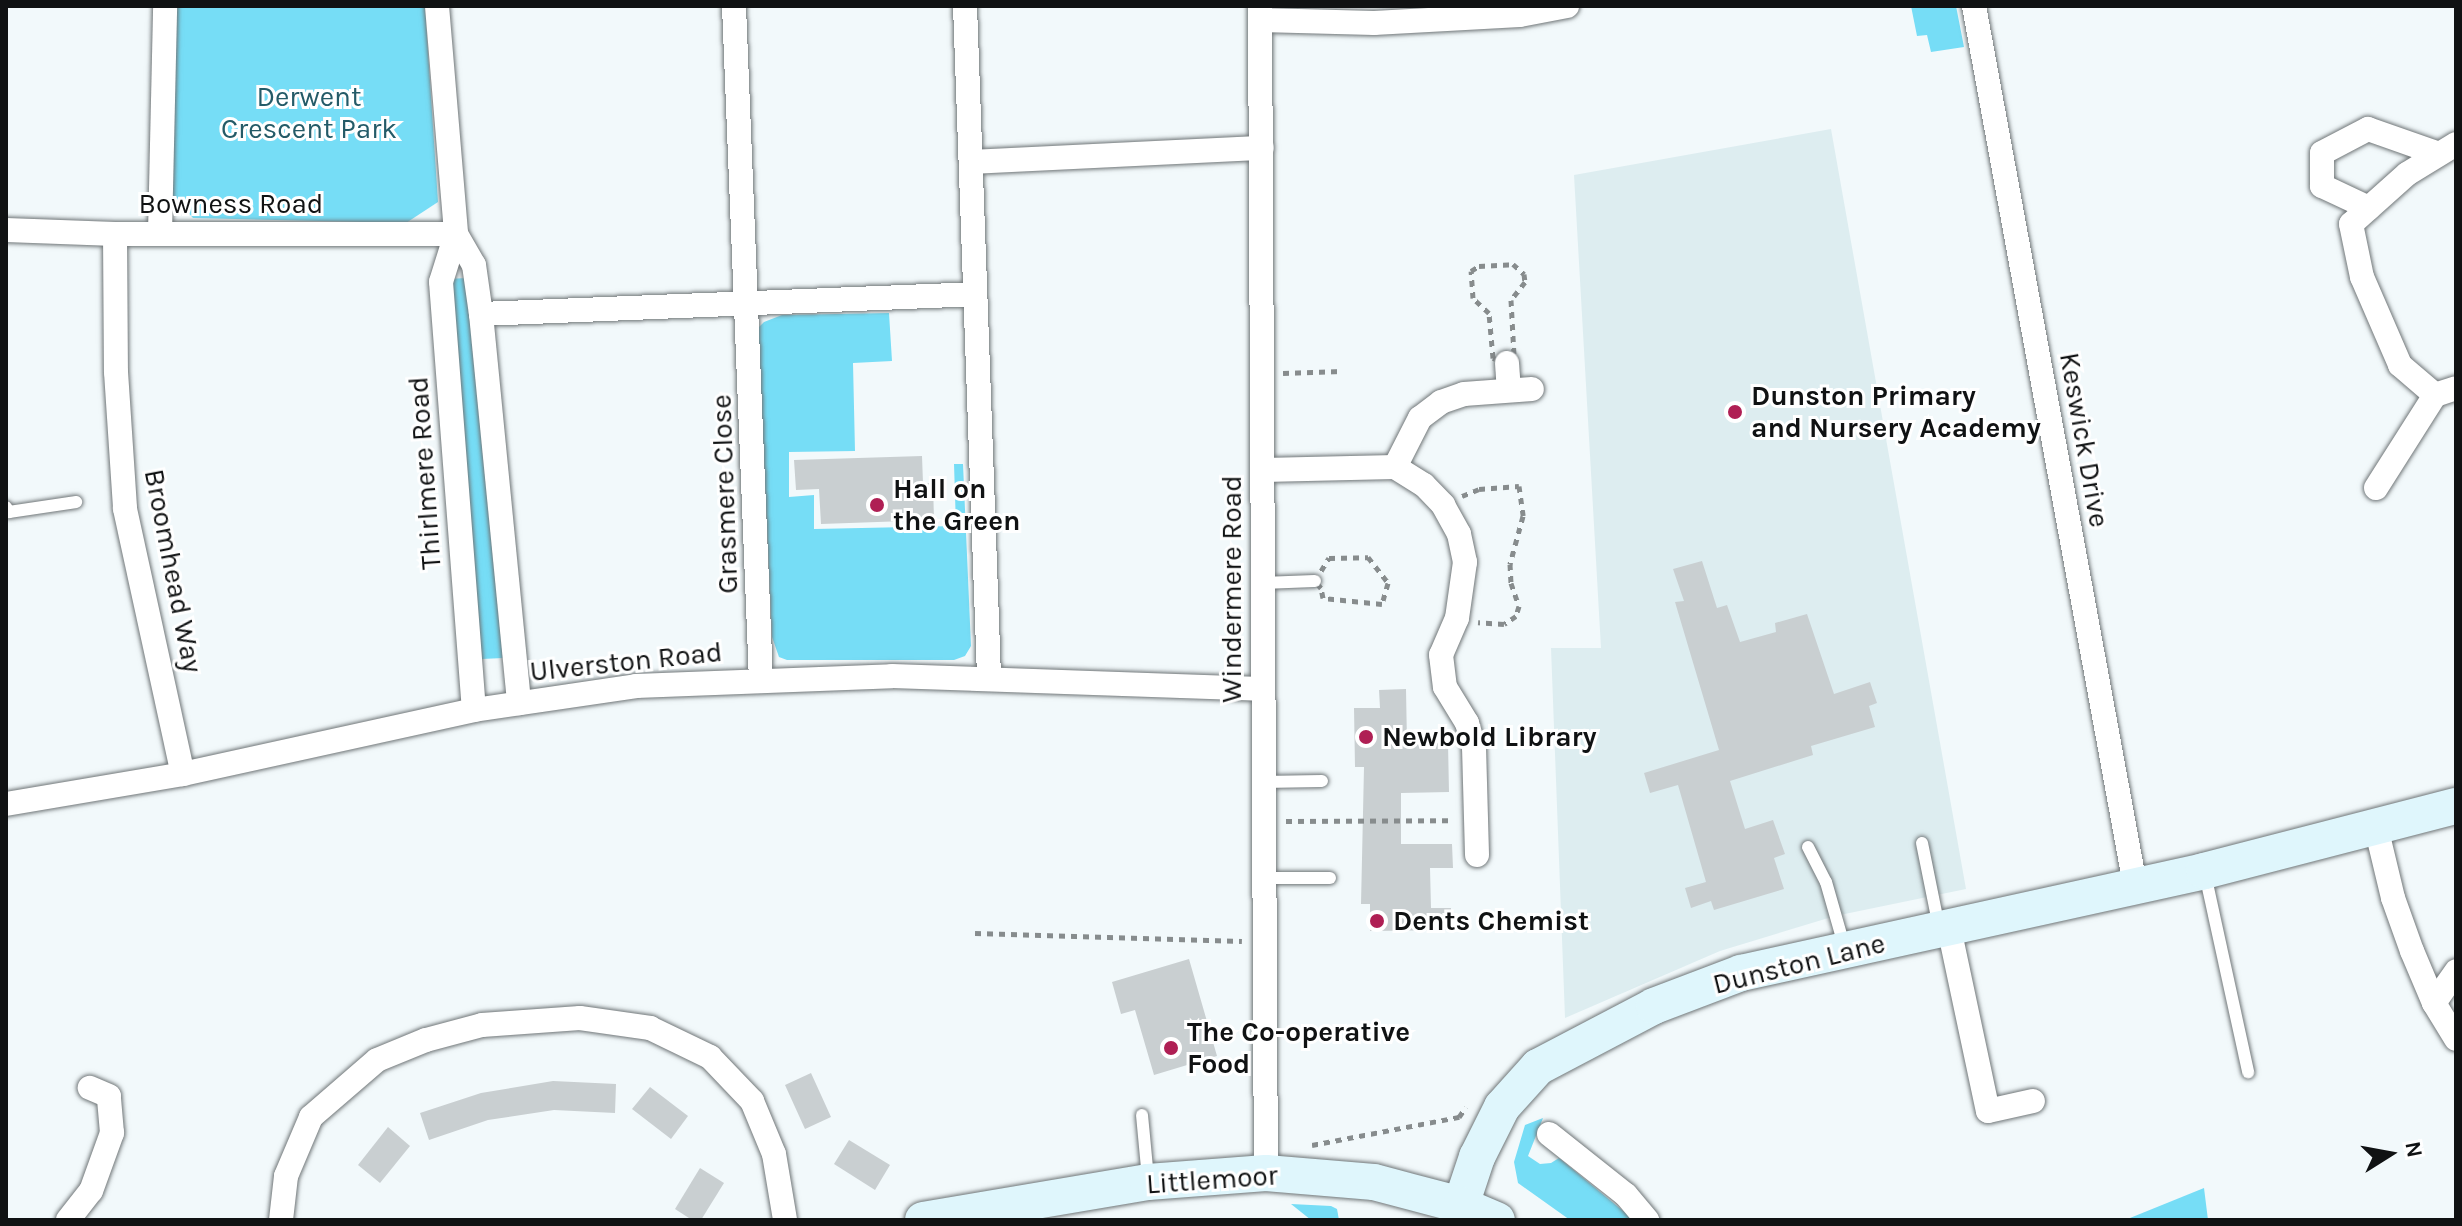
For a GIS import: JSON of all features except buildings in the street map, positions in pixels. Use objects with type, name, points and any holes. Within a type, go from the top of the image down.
[{"type":"street","points":[[160,233],[165,6]]},
{"type":"street","name":"Thirlmere Road","points":[[437,6],[456,234],[441,282],[474,710]]},
{"type":"street","name":"Grasmere Close","points":[[734,6],[761,680]]},
{"type":"street","points":[[965,6],[989,677]]},
{"type":"street","points":[[1260,13],[1374,23],[1520,15],[1567,6]]},
{"type":"street","name":"Keswick Drive","points":[[1974,6],[2135,885]]},
{"type":"street","name":"Windermere Road","points":[[1260,13],[1264,374],[1261,821],[1266,1173]]},
{"type":"street","points":[[2369,208],[2322,186],[2322,153],[2368,129],[2448,149]]},
{"type":"street","points":[[972,162],[1262,148]]},
{"type":"street","points":[[2376,488],[2446,392],[2400,365],[2362,277],[2351,224],[2407,174],[2448,149]]},
{"type":"street","name":"Bowness Road","points":[[6,230],[115,234],[456,234]]},
{"type":"street","name":"Broomhead Way","points":[[115,234],[116,372],[125,509],[183,774]]},
{"type":"street","name":"Thirlmere Road","points":[[456,234],[474,265],[481,314],[519,703]]},
{"type":"street","points":[[481,314],[975,294]]},
{"type":"street","points":[[1395,467],[1420,418],[1441,402],[1464,394],[1520,390],[1507,363]]},
{"type":"street","points":[[1263,470],[1395,467],[1424,485],[1443,505],[1459,534],[1465,562],[1457,618],[1441,655],[1445,687],[1467,723],[1474,747],[1477,855]]},
{"type":"street","name":"Ulverston Road","points":[[6,804],[183,774],[474,710],[636,686],[761,680],[989,677],[1261,689]]},
{"type":"street","name":"Dunston Lane","points":[[1452,1209],[1502,1107],[1538,1067],[1654,1006],[1741,973],[2204,871],[2456,806]]},
{"type":"street","points":[[2376,827],[2393,898],[2434,1003],[2456,1039]]},
{"type":"street","points":[[1945,929],[1988,1111],[2033,1101]]},
{"type":"street","points":[[2434,1003],[2456,971]]},
{"type":"street","points":[[281,1220],[286,1176],[311,1117],[377,1060],[426,1040],[482,1025],[580,1018],[650,1028],[710,1057],[752,1101],[774,1154],[785,1220]]},
{"type":"street","points":[[68,1220],[91,1191],[112,1133],[109,1096],[90,1088]]},
{"type":"street","points":[[1549,1134],[1626,1195],[1647,1220]]},
{"type":"street","name":"Littlemoor","points":[[923,1220],[1148,1182],[1206,1175],[1266,1173],[1356,1179],[1497,1220]]},
{"type":"lane","points":[[6,507],[9,512],[76,502]]},
{"type":"lane","points":[[1262,583],[1315,581]]},
{"type":"lane","points":[[1262,782],[1322,781]]},
{"type":"lane","points":[[1922,843],[1945,929]]},
{"type":"lane","points":[[1808,847],[1826,882],[1846,951]]},
{"type":"lane","points":[[2204,871],[2248,1072]]},
{"type":"lane","points":[[1262,878],[1330,878]]},
{"type":"lane","points":[[1142,1115],[1148,1182]]},
{"type":"path","points":[[1513,264],[1524,274],[1525,282],[1511,300],[1514,356],[1507,363],[1493,358],[1489,313],[1473,298],[1471,271],[1479,266],[1513,264]]},
{"type":"path","points":[[1264,374],[1342,371]]},
{"type":"path","points":[[1443,505],[1479,489],[1519,486],[1523,516],[1510,564],[1511,583],[1519,606],[1516,616],[1504,624],[1457,618]]},
{"type":"path","points":[[1368,557],[1388,583],[1382,604],[1367,604],[1323,598],[1321,588],[1315,581],[1329,558],[1368,557]]},
{"type":"path","points":[[1261,821],[1477,820]]},
{"type":"path","points":[[975,933],[1262,942]]},
{"type":"path","points":[[1309,1146],[1459,1117],[1468,1105]]},
{"type":"path","points":[[1361,1136],[1361,1152]]},
{"type":"shaded area","name":"Dunston Primary and Nursery Academy","points":[[1831,129],[1966,889],[1835,916],[1720,951],[1565,1018],[1551,648],[1601,648],[1574,175]]},
{"type":"green space","name":"Derwent Crescent Park","points":[[177,6],[425,6],[438,202],[406,223],[193,218],[169,191]]},
{"type":"green space","points":[[1911,6],[1956,6],[1964,47],[1931,52],[1927,35],[1917,36]]},
{"type":"green space","points":[[467,278],[503,658],[482,659],[447,279]]},
{"type":"green space","points":[[889,313],[892,361],[853,363],[855,451],[789,452],[789,497],[814,495],[814,529],[956,526],[954,464],[963,464],[971,646],[965,656],[954,660],[787,660],[779,657],[772,637],[758,328],[764,322],[782,315]]},
{"type":"green space","points":[[1543,1118],[1528,1156],[1540,1164],[1559,1158],[1634,1220],[1570,1220],[1518,1183],[1514,1162],[1525,1125]]},
{"type":"green space","points":[[2204,1188],[2208,1220],[2125,1220]]},
{"type":"green space","points":[[1291,1204],[1331,1206],[1337,1209],[1339,1220],[1311,1220]]},
{"type":"place","name":"Dunston Primary and Nursery Academy","points":[[1735,412]]},
{"type":"place","name":"Hall on the Green","points":[[877,505]]},
{"type":"place","name":"Newbold Library","points":[[1366,737]]},
{"type":"place","name":"Dents Chemist","points":[[1377,921]]},
{"type":"place","name":"The Co-operative Food","points":[[1171,1048]]}]
